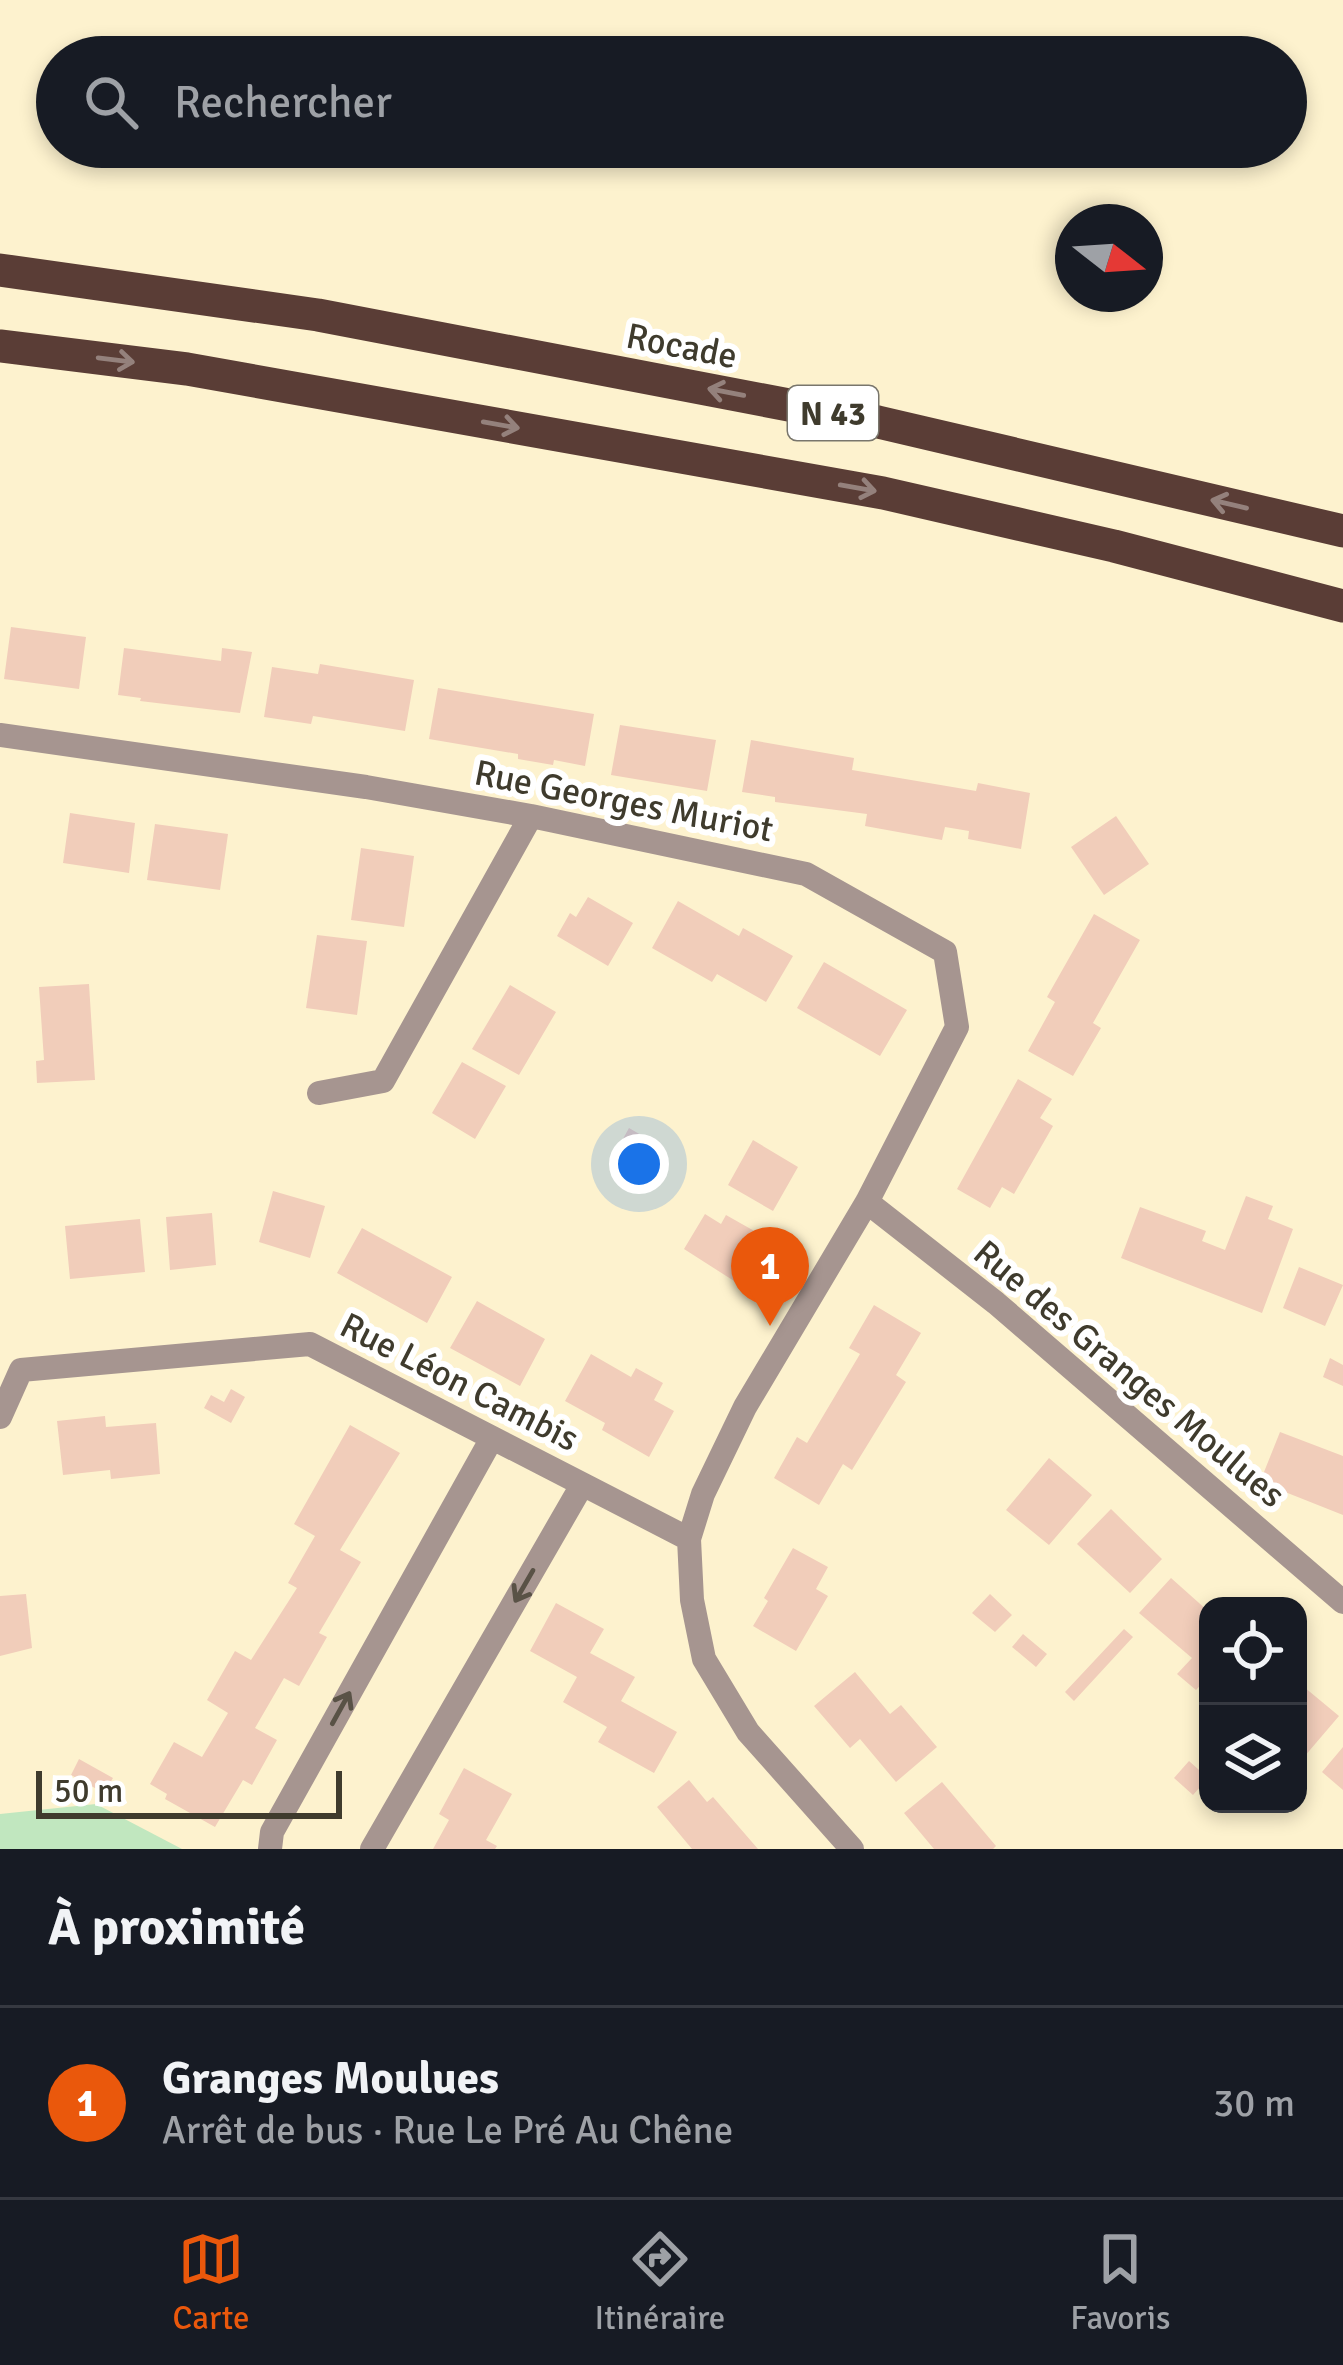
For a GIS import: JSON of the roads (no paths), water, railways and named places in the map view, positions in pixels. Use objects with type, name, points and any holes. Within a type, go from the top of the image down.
[{"type":"highway","name":"Rocade","points":[[0,270],[318,315],[878,422],[1343,531]]},
{"type":"highway","name":"N 43","points":[[0,346],[187,369],[861,488],[1114,546],[1343,606]]},
{"type":"highway","points":[[1114,546],[1343,622]]},
{"type":"street","name":"Rue Georges Muriot","points":[[0,736],[366,787],[532,816],[806,874],[945,952],[957,1027],[867,1202]]},
{"type":"street","points":[[319,1093],[382,1081],[532,816]]},
{"type":"street","points":[[852,1849],[748,1732],[704,1659],[692,1600],[689,1539],[703,1494],[745,1407],[867,1202]]},
{"type":"street","name":"Rue des Granges Moulues","points":[[867,1202],[996,1303],[1343,1602]]},
{"type":"street","name":"Rue Léon Cambis","points":[[0,1418],[21,1370],[310,1344],[689,1539]]},
{"type":"street","points":[[270,1849],[272,1832],[492,1438]]},
{"type":"street","points":[[372,1849],[582,1485]]},
{"type":"place","name":"Granges Moulues","points":[[770,1326]]}]
